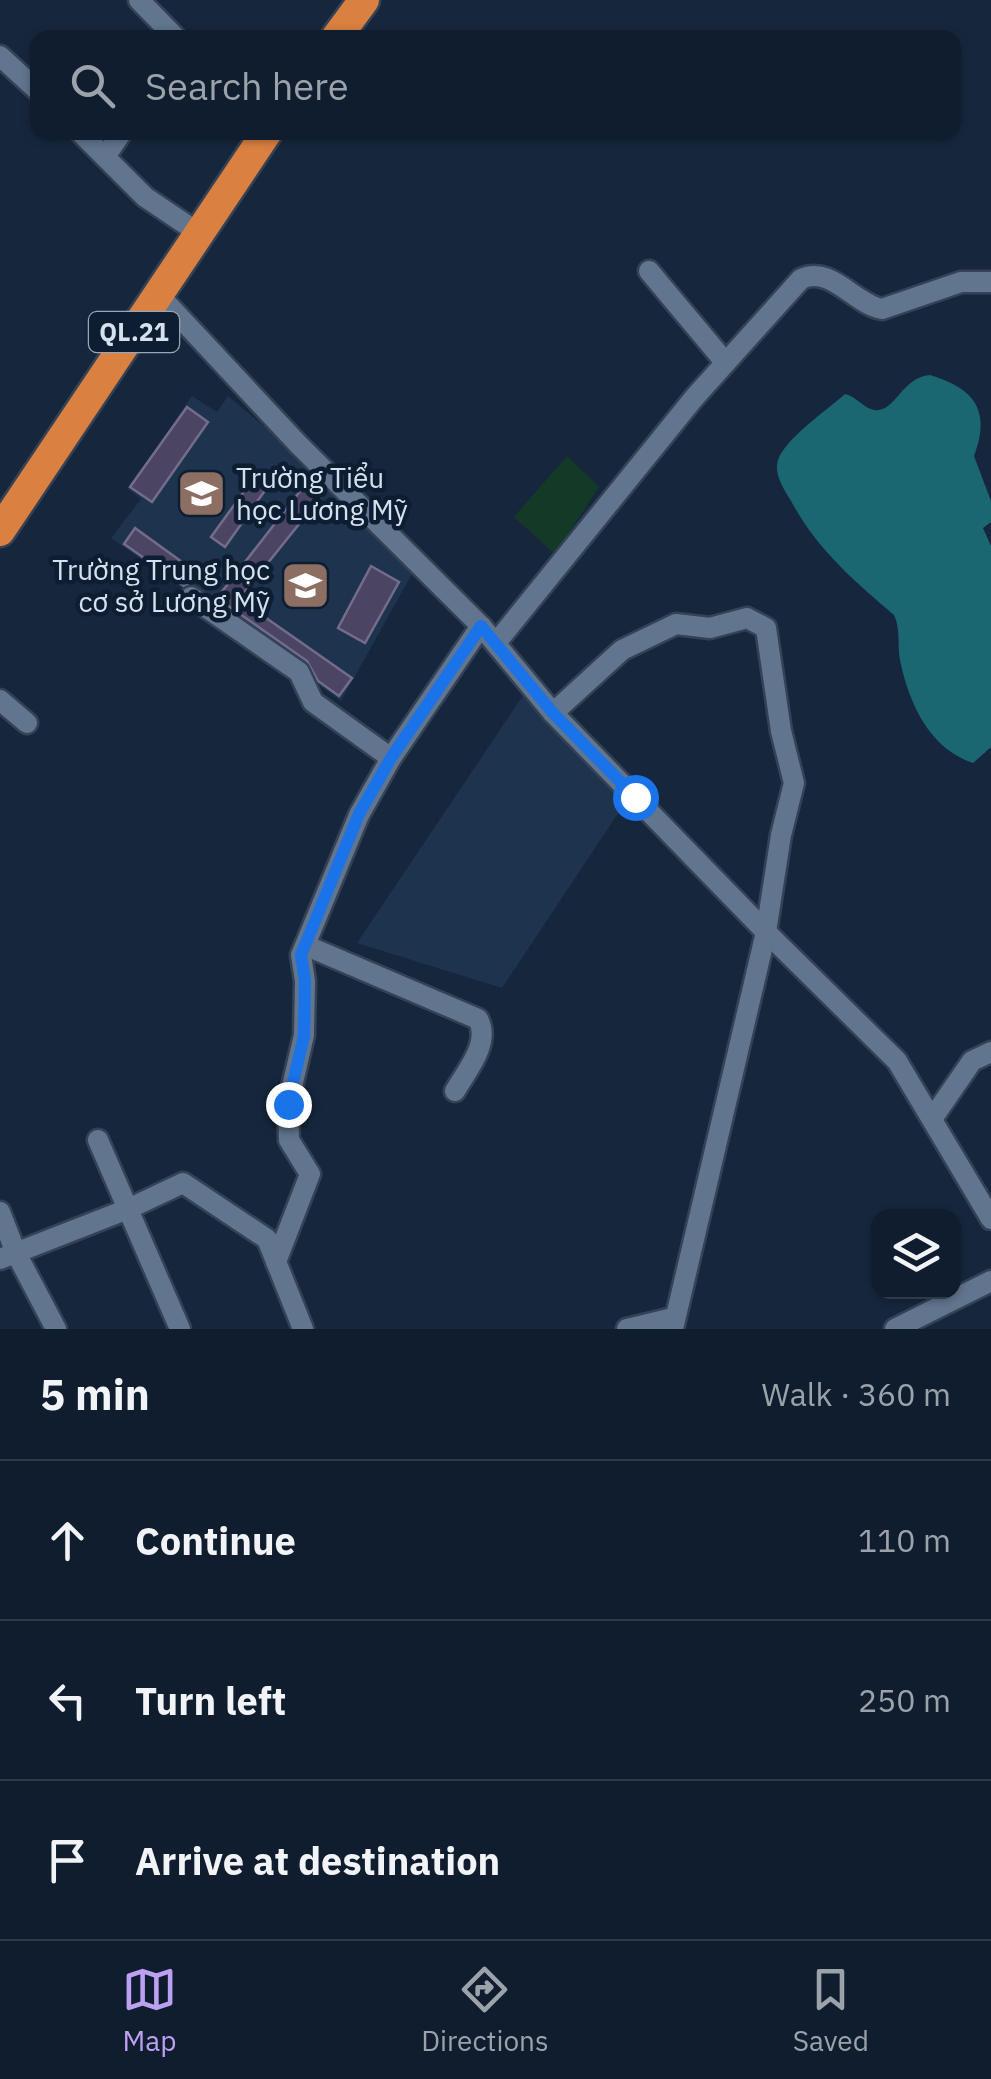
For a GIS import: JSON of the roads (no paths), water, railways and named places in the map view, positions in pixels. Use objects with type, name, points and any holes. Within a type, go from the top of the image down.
[{"type":"highway","points":[[342,30],[364,0]]},
{"type":"highway","name":"QL.21","points":[[0,531],[262,140]]},
{"type":"street","points":[[139,0],[168,30]]},
{"type":"street","points":[[0,56],[30,84]]},
{"type":"street","points":[[88,140],[154,204],[200,234]]},
{"type":"street","points":[[104,157],[116,140]]},
{"type":"street","points":[[649,271],[725,362]]},
{"type":"street","points":[[496,644],[725,362],[800,278],[810,274],[825,276],[870,307],[882,309],[962,282],[991,282]]},
{"type":"street","points":[[160,295],[298,444],[481,626],[553,713],[897,1060],[991,1219]]},
{"type":"street","points":[[191,596],[299,672],[313,702],[391,758]]},
{"type":"street","points":[[553,713],[622,650],[676,624],[710,628],[747,618],[766,628],[781,731],[794,783],[781,834],[766,932],[673,1323],[628,1329]]},
{"type":"street","points":[[276,1262],[310,1174],[290,1140],[288,1104],[304,1036],[305,981],[301,955],[359,814],[391,758],[481,626]]},
{"type":"street","points":[[0,700],[27,723]]},
{"type":"street","points":[[306,946],[478,1019],[483,1041],[455,1091]]},
{"type":"street","points":[[932,1119],[972,1062],[991,1052]]},
{"type":"street","points":[[98,1140],[180,1329]]},
{"type":"street","points":[[8,1256],[183,1183],[267,1239],[303,1329]]},
{"type":"street","points":[[0,1212],[8,1256],[56,1329]]},
{"type":"street","points":[[895,1329],[991,1282]]},
{"type":"place","name":"Trường Tiểu học Lương Mỹ","points":[[201,494]]},
{"type":"place","name":"Trường Trung học cơ sở Lương Mỹ","points":[[305,586]]}]
